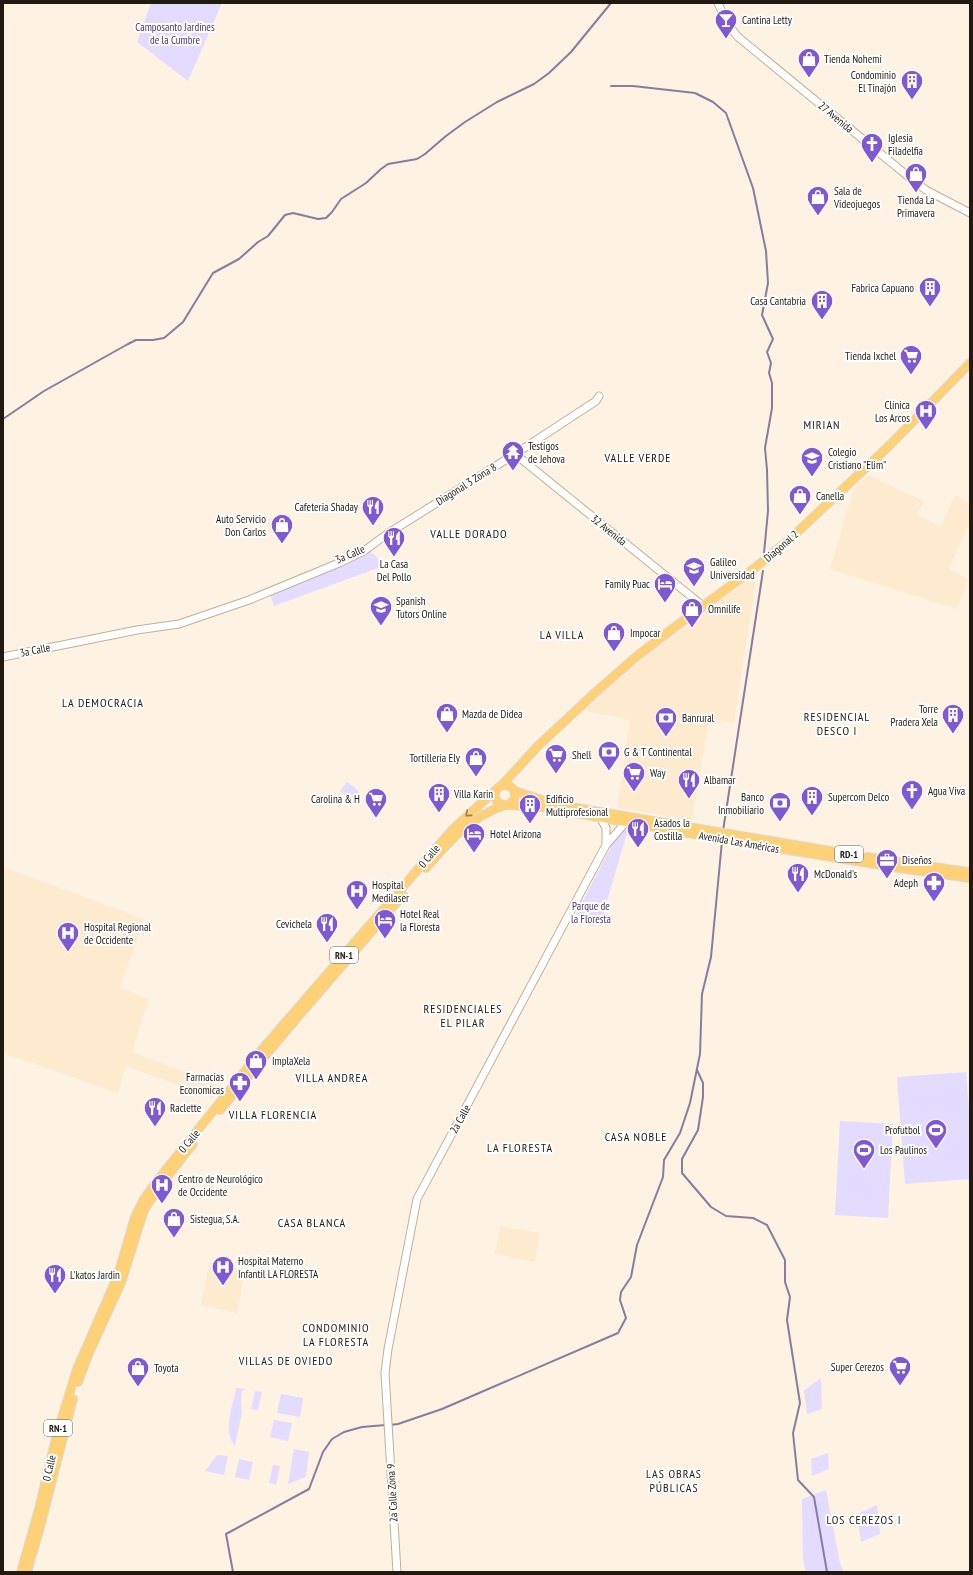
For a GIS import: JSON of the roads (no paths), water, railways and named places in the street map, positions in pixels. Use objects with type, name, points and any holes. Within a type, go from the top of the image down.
[{"type":"main road","name":"Diagonal 2","points":[[499,787],[598,690],[637,656],[756,567],[791,538],[890,445],[970,363]]},
{"type":"main road","name":"Diagonal 2","points":[[514,790],[513,776],[524,761]]},
{"type":"main road","points":[[508,785],[514,790],[514,800],[506,805],[497,801],[495,795],[499,787],[508,785]]},
{"type":"main road","name":"0 Calle","points":[[21,1572],[39,1509],[57,1434],[77,1369],[118,1275],[135,1217],[144,1199],[166,1169],[274,1035],[452,830],[499,787]]},
{"type":"main road","name":"Avenida Las Américas","points":[[514,790],[554,803],[714,835],[907,869],[970,878]]},
{"type":"main road","name":"0 Calle","points":[[28,1572],[66,1421],[79,1378],[121,1283],[138,1227],[149,1201],[268,1052],[456,834],[486,813],[506,805]]},
{"type":"main road","name":"Avenida Las Américas","points":[[506,805],[533,806],[714,835]]},
{"type":"main road","name":"Avenida Las Américas","points":[[731,838],[970,872]]},
{"type":"street","name":"27 Avenida","points":[[718,3],[727,24],[738,36],[926,190],[970,213]]},
{"type":"street","name":"Diagonal 3 Zona 8","points":[[371,545],[515,454],[596,401],[599,396]]},
{"type":"street","name":"32 Avenida","points":[[515,454],[703,606]]},
{"type":"street","name":"3a Calle","points":[[3,657],[94,638],[179,624],[249,600],[364,551],[371,545]]},
{"type":"street","points":[[600,817],[606,828],[606,845]]},
{"type":"street","name":"2a Calle","points":[[387,1415],[385,1380],[386,1364],[417,1199],[606,845],[626,822]]},
{"type":"street","name":"2a Calle Zona 9","points":[[387,1415],[397,1572]]},
{"type":"waterway","points":[[3,419],[44,391],[128,344],[136,340],[153,340],[164,338],[183,322],[213,273],[239,259],[258,242],[268,236],[285,215],[293,213],[318,219],[326,218],[341,199],[366,183],[388,164],[417,159],[465,122],[497,102],[534,84],[549,73],[571,52],[611,3]]},
{"type":"waterway","points":[[611,86],[633,86],[695,93],[713,102],[726,113],[753,188],[766,251],[768,283],[762,315],[773,339],[767,352],[771,363],[769,373],[772,383],[772,408],[765,448],[768,511],[764,553]]},
{"type":"waterway","points":[[723,831],[763,571]]},
{"type":"waterway","points":[[390,1425],[398,1424],[442,1409],[618,1333],[626,1318],[620,1300],[621,1292],[631,1277],[637,1245],[663,1177],[664,1160],[680,1133],[690,1103],[700,1054],[702,994],[711,957],[722,841]]},
{"type":"waterway","points":[[697,1070],[703,1083],[703,1097],[698,1130],[682,1159],[682,1173],[711,1207],[726,1216],[753,1218],[767,1225],[785,1260],[785,1282],[790,1297],[787,1320],[800,1403],[793,1433],[798,1480],[814,1497],[827,1572]]},
{"type":"waterway","points":[[233,1572],[226,1534],[309,1489],[323,1452],[332,1439],[344,1432],[362,1427],[386,1425]]},
{"type":"place","name":"Cantina Letty","points":[[726,40]]},
{"type":"place","name":"Tienda Nohemi","points":[[809,78]]},
{"type":"place","name":"Condominio El Tinajón","points":[[912,100]]},
{"type":"place","name":"Iglesia Filadelfia","points":[[872,164]]},
{"type":"place","name":"Tienda La Primavera","points":[[916,194]]},
{"type":"place","name":"Sala de Videojuegos","points":[[818,216]]},
{"type":"place","name":"Fabrica Capuano","points":[[930,308]]},
{"type":"place","name":"Casa Cantabria","points":[[822,320]]},
{"type":"place","name":"Tienda Ixchel","points":[[911,376]]},
{"type":"place","name":"Clínica Los Arcos","points":[[926,430]]},
{"type":"place","name":"Testigos de Jehova","points":[[513,472]]},
{"type":"place","name":"Colegio Cristiano \"Elim\"","points":[[812,478]]},
{"type":"place","name":"Canella","points":[[800,516]]},
{"type":"place","name":"Cafeteria Shaday","points":[[373,526]]},
{"type":"place","name":"Auto Servicio Don Carlos","points":[[282,544]]},
{"type":"place","name":"La Casa Del Pollo","points":[[394,558]]},
{"type":"place","name":"Galileo Universidad","points":[[694,588]]},
{"type":"place","name":"Family Puac","points":[[665,604]]},
{"type":"place","name":"Spanish Tutors Online","points":[[381,626]]},
{"type":"place","name":"Omnilife","points":[[692,628]]},
{"type":"place","name":"Impocar","points":[[614,652]]},
{"type":"place","name":"Mazda de Didea","points":[[447,734]]},
{"type":"place","name":"Torre Pradera Xela","points":[[953,734]]},
{"type":"place","name":"Banrural","points":[[666,738]]},
{"type":"place","name":"G & T Continental","points":[[609,772]]},
{"type":"place","name":"Shell","points":[[556,774]]},
{"type":"place","name":"Tortilleria Ely","points":[[476,778]]},
{"type":"place","name":"Way","points":[[634,792]]},
{"type":"place","name":"Albamar","points":[[689,800]]},
{"type":"place","name":"Agua Viva","points":[[912,810]]},
{"type":"place","name":"Villa Karin","points":[[439,814]]},
{"type":"place","name":"Supercom Delco","points":[[812,816]]},
{"type":"place","name":"Carolina & H","points":[[376,818]]},
{"type":"place","name":"Banco Inmobiliario","points":[[780,822]]},
{"type":"place","name":"Edificio Multiprofesional","points":[[530,824]]},
{"type":"place","name":"Asados la Costilla","points":[[638,848]]},
{"type":"place","name":"Hotel Arizona","points":[[474,854]]},
{"type":"place","name":"Diseños","points":[[887,880]]},
{"type":"place","name":"McDonald's","points":[[798,894]]},
{"type":"place","name":"Adeph","points":[[934,902]]},
{"type":"place","name":"Hospital Medilaser","points":[[357,910]]},
{"type":"place","name":"Hotel Real la Floresta","points":[[385,940]]},
{"type":"place","name":"Cevichela","points":[[327,944]]},
{"type":"place","name":"Hospital Regional de Occidente","points":[[68,952]]},
{"type":"place","name":"ImplaXela","points":[[256,1080]]},
{"type":"place","name":"Farmacias Economicas","points":[[240,1102]]},
{"type":"place","name":"Raclette","points":[[155,1128]]},
{"type":"place","name":"Profutbol","points":[[936,1150]]},
{"type":"place","name":"Los Paulinos","points":[[864,1170]]},
{"type":"place","name":"Centro de Neurológico de Occidente","points":[[162,1204]]},
{"type":"place","name":"Sistegua, S.A.","points":[[174,1238]]},
{"type":"place","name":"Hospital Materno Infantil LA FLORESTA","points":[[223,1286]]},
{"type":"place","name":"L'katos Jardin","points":[[55,1294]]},
{"type":"place","name":"Super Cerezos","points":[[900,1386]]},
{"type":"place","name":"Toyota","points":[[138,1388]]},
{"type":"district","name":"MIRIAN","points":[[822,424]]},
{"type":"district","name":"VALLE VERDE","points":[[638,457]]},
{"type":"district","name":"VALLE DORADO","points":[[469,533]]},
{"type":"district","name":"LA VILLA","points":[[562,634]]},
{"type":"district","name":"LA DEMOCRACIA","points":[[103,702]]},
{"type":"district","name":"RESIDENCIAL DESCO I","points":[[837,723]]},
{"type":"district","name":"RESIDENCIALES EL PILAR","points":[[463,1015]]},
{"type":"district","name":"VILLA ANDREA","points":[[332,1077]]},
{"type":"district","name":"VILLA FLORENCIA","points":[[273,1114]]},
{"type":"district","name":"CASA NOBLE","points":[[636,1136]]},
{"type":"district","name":"LA FLORESTA","points":[[520,1147]]},
{"type":"district","name":"CASA BLANCA","points":[[312,1222]]},
{"type":"district","name":"CONDOMINIO LA FLORESTA","points":[[336,1334]]},
{"type":"district","name":"VILLAS DE OVIEDO","points":[[286,1360]]},
{"type":"district","name":"LAS OBRAS PÚBLICAS","points":[[674,1480]]},
{"type":"district","name":"LOS CEREZOS I","points":[[864,1519]]},
{"type":"park label","name":"Camposanto Jardínes de la Cumbre","points":[[175,33]]},
{"type":"park label","name":"Parque de la Floresta","points":[[591,912]]}]
